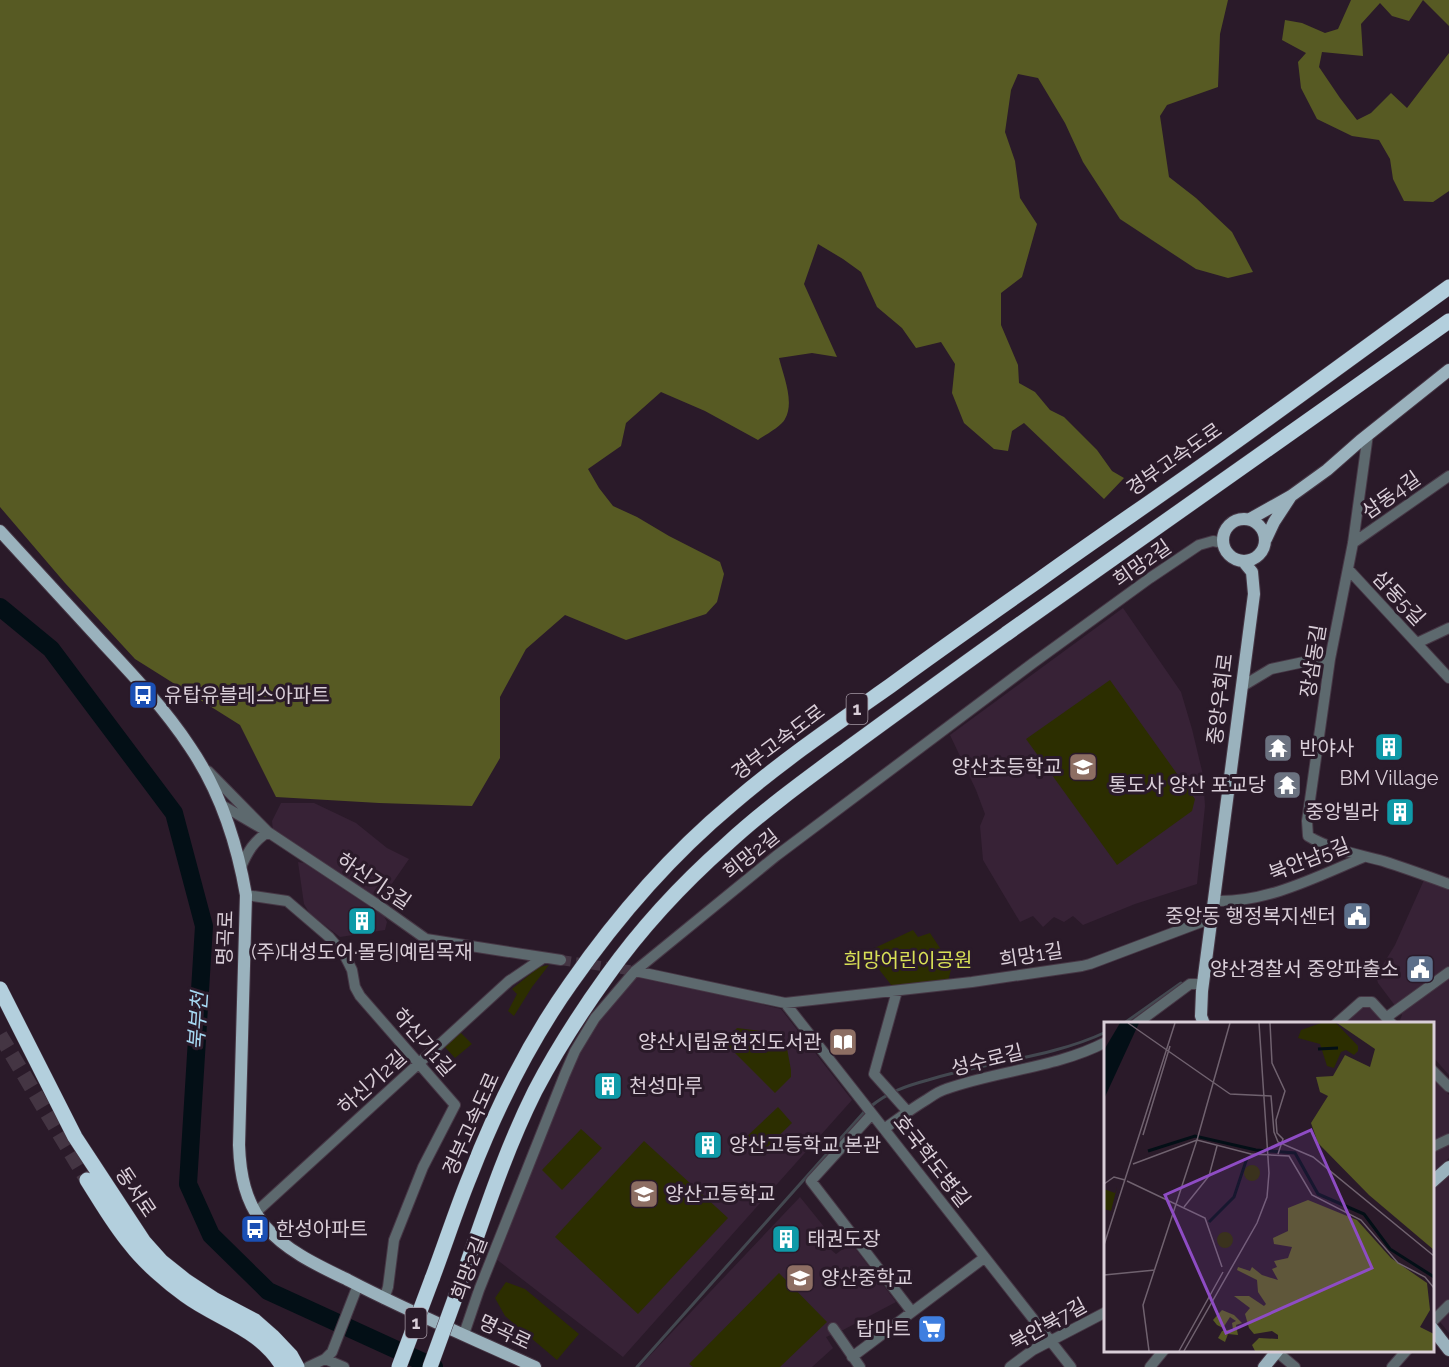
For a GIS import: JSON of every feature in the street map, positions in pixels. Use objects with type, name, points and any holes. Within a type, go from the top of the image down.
[{"type":"highway","name":"경부고속도로","points":[[399,1367],[470,1175],[520,1067],[569,985],[655,878],[730,805],[777,767],[997,608],[1215,457],[1449,287]]},
{"type":"highway","name":"1","points":[[430,1367],[501,1169],[535,1091],[559,1048],[609,973],[693,875],[789,792],[862,738],[1449,321]]},
{"type":"highway","name":"동서로","points":[[0,989],[75,1137],[144,1242],[161,1261],[186,1281],[215,1300],[255,1321],[272,1336],[288,1363]]},
{"type":"highway","name":"동서로","points":[[87,1180],[131,1246],[161,1275],[210,1311],[246,1329],[288,1363]]},
{"type":"main road","points":[[1250,519],[1291,496],[1327,470],[1368,434],[1449,370]]},
{"type":"main road","points":[[1254,594],[1266,540],[1274,522],[1291,496]]},
{"type":"main road","points":[[1262,553],[1257,558],[1236,560],[1230,556],[1223,543],[1225,529],[1236,520],[1250,519],[1262,526],[1266,540]]},
{"type":"main road","name":"명곡로","points":[[0,531],[162,707],[200,762],[228,822],[241,867],[246,895],[239,1145],[243,1184],[255,1213],[268,1230],[285,1245],[327,1269],[384,1299],[534,1367]]},
{"type":"main road","name":"중앙우회로","points":[[1204,1022],[1201,1016],[1203,984],[1254,594],[1252,572],[1243,561]]},
{"type":"main road","points":[[1434,1180],[1449,1167]]},
{"type":"main road","points":[[1434,1331],[1449,1350]]},
{"type":"main road","points":[[1264,1367],[1276,1352]]},
{"type":"street","name":"장삼동길","points":[[1364,857],[1318,842],[1308,836],[1307,820],[1330,659],[1353,543],[1368,434]]},
{"type":"street","name":"삼동4길","points":[[1353,543],[1449,476]]},
{"type":"street","name":"희망2길","points":[[464,1334],[564,1074],[595,1018],[635,972],[776,856],[1141,584],[1199,545],[1213,541],[1223,543]]},
{"type":"street","name":"삼동5길","points":[[1348,569],[1449,678]]},
{"type":"street","points":[[1417,643],[1449,628]]},
{"type":"street","points":[[1241,687],[1271,669],[1312,660],[1330,659]]},
{"type":"street","name":"하신기3길","points":[[200,762],[268,832],[426,939],[561,960]]},
{"type":"street","points":[[220,804],[268,832],[257,839],[248,850],[241,867]]},
{"type":"street","name":"북안남5길","points":[[1214,901],[1230,902],[1284,891],[1364,857],[1449,884]]},
{"type":"street","name":"하신기1길","points":[[246,895],[287,901],[329,937],[345,956],[360,996],[455,1105],[423,1167],[394,1240],[388,1287],[384,1299]]},
{"type":"street","name":"희망1길","points":[[635,972],[784,1003],[972,982],[1090,964],[1212,918]]},
{"type":"street","name":"하신기2길","points":[[255,1213],[509,981],[543,958]]},
{"type":"street","points":[[1337,1022],[1361,1002],[1372,1002],[1390,1020],[1449,972]]},
{"type":"street","points":[[1137,1022],[1190,984],[1203,984]]},
{"type":"street","points":[[897,991],[874,1074],[908,1112]]},
{"type":"street","name":"호국학도병길","points":[[784,1003],[1071,1367]]},
{"type":"street","name":"성수로길","points":[[884,1129],[944,1089],[1052,1063],[1104,1043]]},
{"type":"street","points":[[1434,1072],[1449,1087]]},
{"type":"street","points":[[872,1114],[811,1181],[912,1312]]},
{"type":"street","points":[[1434,1146],[1449,1139]]},
{"type":"street","points":[[852,1358],[984,1258]]},
{"type":"street","points":[[308,1367],[329,1356],[358,1285]]},
{"type":"street","points":[[1434,1320],[1449,1305]]},
{"type":"street","name":"북안북7길","points":[[1010,1367],[1033,1350],[1104,1313]]},
{"type":"street","points":[[833,1328],[860,1367]]},
{"type":"street","points":[[1150,1367],[1162,1352]]},
{"type":"street","points":[[1278,1352],[1294,1367]]},
{"type":"street","points":[[1392,1367],[1405,1352]]},
{"type":"street","points":[[329,1356],[344,1367]]},
{"type":"shaded area","name":"양산초등학교","points":[[1123,608],[1181,692],[1192,729],[1203,775],[1205,806],[1197,884],[1135,904],[1083,925],[1073,916],[1064,922],[1054,917],[1043,927],[1033,916],[1020,922],[983,860],[980,826],[985,814],[950,735]]},
{"type":"shaded area","points":[[281,803],[314,803],[356,823],[387,848],[409,859],[380,901],[273,830],[272,821]]},
{"type":"shaded area","points":[[298,862],[304,863],[384,916],[387,922],[385,930],[340,937],[310,914],[304,904]]},
{"type":"shaded area","points":[[1424,880],[1449,890],[1449,1075],[1434,1058],[1434,1022],[1402,1022],[1400,1020],[1402,1015],[1378,983],[1376,976],[1395,945]]},
{"type":"shaded area","name":"양산고등학교","points":[[633,974],[781,1009],[852,1100],[623,1357],[496,1259],[575,1057],[595,1024]]},
{"type":"shaded area","points":[[1371,1004],[1387,1022],[1344,1022],[1363,1006]]},
{"type":"shaded area","points":[[1434,1078],[1449,1095],[1449,1158],[1434,1172]]},
{"type":"shaded area","points":[[1449,1173],[1449,1333],[1434,1314],[1434,1188]]},
{"type":"shaded area","name":"양산중학교","points":[[800,1197],[825,1228],[829,1248],[836,1254],[851,1243],[896,1302],[826,1337],[833,1348],[812,1367],[639,1367]]},
{"type":"green space","points":[[0,0],[1228,0],[1220,34],[1218,87],[1167,105],[1160,116],[1169,177],[1196,198],[1232,232],[1253,272],[1228,278],[1196,269],[1120,219],[1083,162],[1065,123],[1038,78],[1018,74],[1011,90],[1005,132],[1015,161],[1020,198],[1037,224],[1022,277],[1001,293],[1001,325],[1018,365],[1019,383],[1035,392],[1050,410],[1064,417],[1097,450],[1112,471],[1124,478],[1104,499],[1024,423],[1012,431],[1008,451],[994,449],[964,423],[952,393],[955,364],[941,342],[916,348],[902,328],[877,307],[861,272],[818,244],[804,284],[837,357],[812,353],[779,358],[789,397],[788,412],[780,425],[758,440],[705,411],[661,392],[626,423],[621,446],[588,469],[613,506],[720,562],[724,574],[717,602],[706,614],[626,640],[565,615],[526,649],[500,697],[500,758],[472,806],[276,797],[240,725],[135,659],[65,583],[0,507]]},
{"type":"green space","points":[[1351,0],[1423,0],[1409,21],[1392,16],[1380,3],[1361,24],[1363,56],[1322,52],[1319,67],[1357,120],[1371,113],[1391,93],[1407,108],[1449,53],[1449,191],[1433,202],[1404,201],[1393,179],[1390,159],[1379,140],[1352,136],[1317,119],[1301,88],[1298,62],[1306,53],[1282,40],[1285,20],[1302,23],[1325,33],[1338,29]]},
{"type":"green space","points":[[1423,0],[1449,0],[1449,26]]},
{"type":"green space","points":[[1110,680],[1195,799],[1192,811],[1117,865],[1026,739]]},
{"type":"green space","name":"희망어린이공원","points":[[913,930],[918,937],[930,933],[952,966],[948,981],[892,986],[866,952]]},
{"type":"green space","points":[[549,965],[514,1016],[508,1011],[517,994],[512,989],[539,967]]},
{"type":"green space","points":[[737,1028],[761,1031],[763,1041],[771,1046],[786,1043],[791,1077],[775,1093],[724,1042]]},
{"type":"green space","points":[[460,1032],[472,1044],[455,1058],[444,1046]]},
{"type":"green space","points":[[778,1107],[792,1123],[758,1156],[743,1140]]},
{"type":"green space","points":[[581,1129],[602,1148],[562,1190],[542,1170]]},
{"type":"green space","points":[[644,1141],[728,1218],[638,1314],[555,1237]]},
{"type":"green space","points":[[779,1273],[827,1322],[780,1367],[693,1367],[689,1364]]},
{"type":"green space","points":[[506,1282],[525,1289],[579,1334],[557,1360],[505,1316],[495,1298]]},
{"type":"waterway","name":"북부천","points":[[0,607],[51,649],[174,813],[204,926],[188,1184],[211,1235],[268,1291],[434,1367]]},
{"type":"waterway","points":[[1126,1022],[1181,983]]},
{"type":"waterway","points":[[870,1107],[890,1093],[912,1085],[950,1074],[1041,1054],[1104,1033]]},
{"type":"waterway","points":[[637,1367],[865,1111]]},
{"type":"tunnel","points":[[561,960],[635,971]]},
{"type":"tunnel","points":[[0,1035],[87,1180]]},
{"type":"place","name":"유탑유블레스아파트","points":[[143,695]]},
{"type":"place","name":"BM Village","points":[[1389,747]]},
{"type":"place","name":"반야사","points":[[1278,748]]},
{"type":"place","name":"양산초등학교","points":[[1083,767]]},
{"type":"place","name":"통도사 양산 포교당","points":[[1287,785]]},
{"type":"place","name":"중앙빌라","points":[[1400,812]]},
{"type":"place","name":"중앙동 행정복지센터","points":[[1357,916]]},
{"type":"place","name":"(주)대성도어·몰딩|예림목재","points":[[362,921]]},
{"type":"place","name":"양산경찰서 중앙파출소","points":[[1420,969]]},
{"type":"place","name":"양산시립윤현진도서관","points":[[843,1042]]},
{"type":"place","name":"천성마루","points":[[608,1086]]},
{"type":"place","name":"양산고등학교 본관","points":[[708,1145]]},
{"type":"place","name":"양산고등학교","points":[[644,1194]]},
{"type":"place","name":"한성아파트","points":[[255,1229]]},
{"type":"place","name":"태권도장","points":[[786,1239]]},
{"type":"place","name":"양산중학교","points":[[800,1278]]},
{"type":"place","name":"탑마트","points":[[932,1329]]}]
